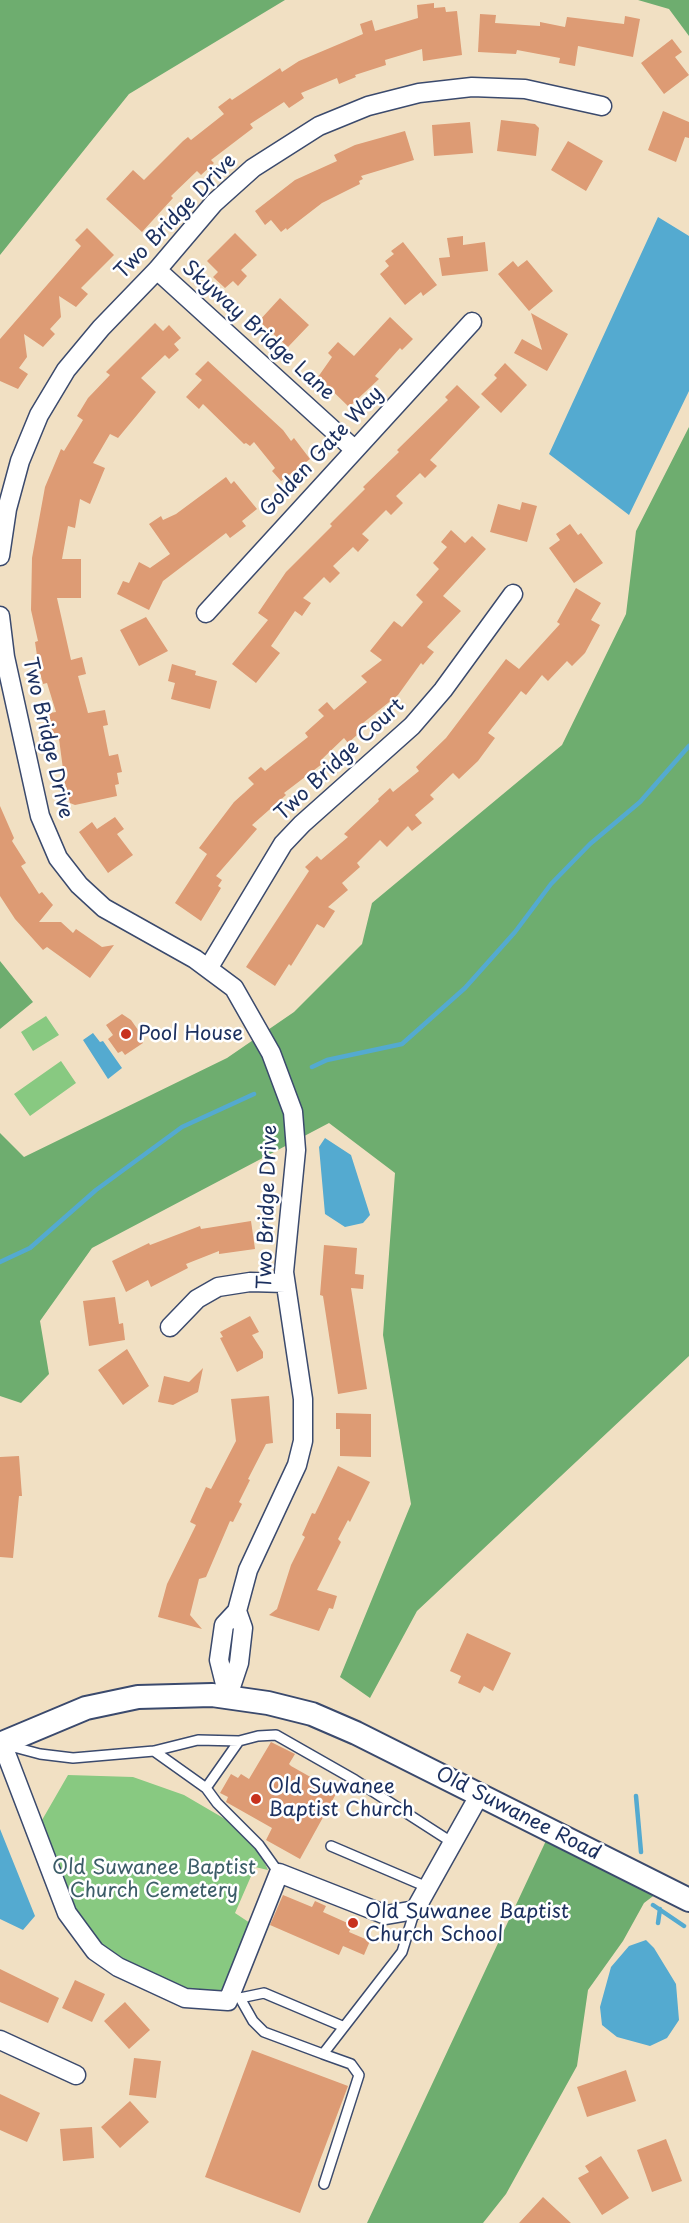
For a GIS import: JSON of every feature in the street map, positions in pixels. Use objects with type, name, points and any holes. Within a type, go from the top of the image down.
[{"type":"street","name":"Two Bridge Drive","points":[[0,556],[10,492],[23,453],[39,415],[81,350],[156,270],[214,203],[253,168],[296,138],[352,112],[419,93],[472,87],[533,90],[602,105]]},
{"type":"street","name":"Skyway Bridge Lane","points":[[156,270],[355,450]]},
{"type":"street","name":"Golden Gate Way","points":[[206,613],[472,322]]},
{"type":"street","name":"Two Bridge Court","points":[[208,967],[284,844],[302,824],[412,726],[443,690],[513,594]]},
{"type":"street","name":"Two Bridge Drive","points":[[0,616],[5,657],[40,816],[58,858],[79,885],[104,908],[208,967],[234,988],[279,1070],[293,1112],[297,1150],[285,1283],[303,1400],[303,1441],[297,1465],[244,1582],[237,1611],[243,1628],[239,1663],[228,1696]]},
{"type":"street","points":[[170,1327],[197,1299],[218,1287],[250,1282],[285,1283]]},
{"type":"street","name":"Old Suwanee Road","points":[[1,1744],[86,1708],[114,1701],[186,1694],[228,1696],[312,1714],[480,1794],[689,1900]]},
{"type":"street","points":[[1,1744],[67,1913],[95,1951],[118,1966],[185,1998],[228,2001],[235,1996],[279,1874],[386,1915],[415,1910],[480,1794]]},
{"type":"street","points":[[0,2040],[76,2075]]},
{"type":"lane","points":[[1,1744],[40,1754],[73,1758],[154,1751],[198,1740],[239,1742],[258,1736],[276,1735],[356,1780],[453,1844]]},
{"type":"lane","points":[[206,1788],[239,1742]]},
{"type":"lane","points":[[154,1751],[206,1788],[259,1845],[279,1874]]},
{"type":"lane","points":[[331,1846],[427,1887]]},
{"type":"lane","points":[[322,2054],[402,1952],[415,1910]]},
{"type":"lane","points":[[324,2184],[359,2075],[351,2064],[264,2032],[235,1996],[264,1993],[342,2026]]},
{"type":"green space","points":[[0,0],[285,0],[129,94],[0,255]]},
{"type":"green space","points":[[638,0],[689,0],[689,36],[669,9]]},
{"type":"green space","points":[[689,427],[689,1356],[417,1611],[370,1698],[340,1677],[411,1504],[383,1335],[395,1173],[329,1123],[92,1248],[40,1321],[49,1374],[21,1403],[0,1396],[0,1133],[24,1157],[227,1058],[294,1012],[362,944],[372,903],[562,745],[626,614],[636,531]]},
{"type":"green space","points":[[0,961],[33,1002],[0,1029]]},
{"type":"green space","points":[[46,1016],[59,1035],[33,1051],[21,1032]]},
{"type":"green space","points":[[61,1061],[76,1083],[30,1116],[14,1094]]},
{"type":"green space","name":"Old Suwanee Baptist Church Cemetery","points":[[68,1775],[133,1777],[184,1795],[225,1819],[259,1851],[268,1870],[255,1867],[235,1913],[250,1923],[226,1992],[184,1992],[105,1951],[74,1917],[38,1827]]},
{"type":"green space","points":[[551,1830],[669,1884],[644,1903],[623,1941],[588,1990],[577,2066],[506,2194],[483,2223],[367,2223]]},
{"type":"water","points":[[658,217],[689,236],[689,391],[629,515],[549,454]]},
{"type":"water","points":[[93,1033],[100,1042],[103,1041],[122,1068],[108,1079],[83,1040]]},
{"type":"water","points":[[325,1138],[351,1155],[370,1215],[363,1223],[345,1227],[325,1214],[319,1147]]},
{"type":"water","points":[[0,1829],[35,1916],[23,1930],[0,1919]]},
{"type":"water","points":[[646,1940],[654,1948],[676,1984],[679,2020],[667,2038],[650,2046],[617,2037],[602,2025],[600,2007],[611,1967],[629,1946]]},
{"type":"building","points":[[434,3],[434,8],[445,7],[446,12],[457,11],[462,55],[423,61],[422,49],[385,60],[386,65],[355,75],[356,77],[339,84],[337,78],[301,93],[304,98],[289,108],[284,102],[250,124],[253,128],[211,160],[214,163],[201,175],[197,171],[171,196],[173,198],[142,232],[106,199],[133,170],[144,180],[183,141],[188,137],[191,140],[224,114],[218,107],[280,68],[282,72],[299,61],[363,34],[360,24],[372,20],[375,31],[418,18],[417,5]]},
{"type":"building","points":[[480,14],[496,15],[495,23],[540,26],[540,22],[565,27],[567,17],[624,24],[625,16],[640,19],[633,57],[578,46],[575,66],[559,63],[560,58],[517,50],[516,54],[478,52]]},
{"type":"building","points":[[672,39],[682,52],[675,57],[689,75],[664,94],[641,63]]},
{"type":"building","points":[[663,111],[689,122],[689,138],[685,137],[676,162],[648,150]]},
{"type":"building","points":[[501,120],[535,124],[539,128],[536,156],[497,151]]},
{"type":"building","points":[[470,122],[473,153],[434,156],[432,125]]},
{"type":"building","points":[[405,131],[414,160],[361,176],[363,179],[359,181],[360,184],[322,203],[287,230],[286,228],[281,232],[271,220],[265,225],[255,211],[295,180],[337,161],[334,155],[355,145]]},
{"type":"building","points":[[568,141],[603,161],[586,191],[551,170]]},
{"type":"building","points":[[87,228],[114,255],[81,288],[88,294],[76,307],[59,296],[61,317],[50,329],[55,334],[43,347],[24,334],[27,357],[19,368],[28,374],[18,389],[0,381],[0,339],[81,246],[75,240]]},
{"type":"building","points":[[235,233],[257,255],[241,270],[247,276],[238,286],[233,281],[225,288],[213,277],[218,272],[207,261]]},
{"type":"building","points":[[463,236],[463,245],[485,242],[488,271],[442,276],[439,258],[450,257],[447,238]]},
{"type":"building","points":[[403,242],[437,285],[423,296],[421,292],[405,305],[380,274],[389,266],[385,261],[394,254],[391,251]]},
{"type":"building","points":[[527,260],[553,291],[529,311],[498,274],[513,261],[518,267]]},
{"type":"building","points":[[280,298],[309,325],[288,347],[259,321]]},
{"type":"building","points":[[531,313],[568,334],[547,371],[514,353],[522,339],[542,350]]},
{"type":"building","points":[[390,317],[413,339],[402,350],[400,348],[375,376],[379,379],[349,407],[318,377],[332,357],[328,353],[338,342],[354,356]]},
{"type":"building","points":[[155,323],[163,331],[169,325],[181,338],[174,344],[179,350],[169,359],[165,355],[141,378],[156,392],[118,438],[110,434],[93,463],[105,468],[90,504],[80,499],[75,528],[68,526],[62,559],[81,559],[81,598],[57,598],[71,660],[82,657],[86,674],[78,676],[88,713],[105,710],[108,725],[103,726],[109,756],[118,754],[122,772],[117,773],[119,784],[115,785],[117,796],[75,805],[70,803],[65,784],[59,739],[54,740],[49,713],[56,712],[47,683],[43,684],[39,669],[35,642],[38,641],[31,610],[32,558],[45,487],[61,449],[64,451],[83,420],[77,416],[88,398],[110,375],[106,372]]},
{"type":"building","points":[[208,361],[283,430],[291,441],[294,438],[310,459],[281,481],[272,471],[275,468],[254,442],[250,446],[244,444],[203,404],[199,409],[186,397],[202,380],[195,374]]},
{"type":"building","points":[[505,363],[527,385],[501,413],[481,394],[497,378],[494,375]]},
{"type":"building","points":[[457,385],[480,407],[430,460],[437,466],[425,478],[420,473],[396,496],[403,503],[391,515],[386,510],[362,534],[369,540],[358,552],[353,547],[333,566],[340,573],[330,583],[324,577],[303,598],[311,603],[302,616],[295,611],[271,646],[280,653],[256,683],[232,664],[268,620],[258,613],[286,572],[332,526],[330,524],[365,489],[363,487],[399,452],[397,450],[448,400],[445,397]]},
{"type":"building","points":[[226,477],[231,484],[234,481],[257,509],[242,521],[246,526],[230,538],[226,533],[163,581],[149,610],[117,594],[123,581],[129,583],[139,562],[150,568],[170,554],[149,524],[161,516],[163,520],[176,514]]},
{"type":"building","points":[[522,502],[537,506],[527,542],[490,532],[498,504],[520,510]]},
{"type":"building","points":[[570,524],[578,535],[581,533],[603,563],[574,583],[549,548],[560,540],[556,534]]},
{"type":"building","points":[[451,530],[465,543],[472,536],[486,549],[443,596],[461,611],[427,647],[434,652],[423,665],[421,663],[398,695],[363,723],[366,727],[348,743],[344,738],[320,761],[322,764],[284,793],[286,795],[252,825],[257,829],[216,876],[222,880],[218,886],[221,888],[201,921],[175,903],[207,854],[199,848],[234,802],[254,784],[248,778],[261,767],[265,771],[308,737],[305,733],[324,716],[318,710],[327,702],[334,710],[367,682],[361,676],[382,660],[370,651],[394,621],[402,627],[423,602],[416,595],[439,569],[433,563],[447,547],[441,542]]},
{"type":"building","points":[[576,588],[601,603],[591,620],[600,625],[585,653],[572,666],[567,661],[548,681],[542,675],[526,695],[521,691],[488,733],[495,738],[478,761],[459,779],[453,773],[430,795],[434,799],[415,815],[422,823],[412,831],[408,826],[387,847],[380,840],[357,863],[360,867],[342,883],[348,890],[328,907],[335,911],[324,928],[317,924],[291,966],[289,964],[275,986],[246,967],[309,871],[305,867],[317,856],[321,860],[348,837],[344,834],[390,788],[393,792],[419,771],[416,767],[446,738],[506,659],[519,669],[560,624],[557,622]]},
{"type":"building","points":[[146,617],[168,651],[139,666],[120,630]]},
{"type":"building","points":[[172,664],[196,671],[195,675],[217,681],[210,709],[171,699],[175,683],[168,681]]},
{"type":"building","points":[[0,806],[14,838],[12,841],[26,863],[21,866],[39,894],[42,892],[53,905],[39,922],[61,922],[73,933],[76,929],[102,947],[114,945],[90,978],[47,947],[43,950],[15,919],[0,896]]},
{"type":"building","points":[[115,817],[124,829],[117,834],[133,855],[108,873],[79,832],[92,822],[97,829]]},
{"type":"building","name":"Pool House","points":[[122,1014],[131,1020],[143,1037],[140,1039],[143,1043],[125,1055],[122,1051],[118,1053],[108,1039],[113,1035],[106,1025]]},
{"type":"building","points":[[251,1221],[255,1249],[219,1254],[219,1251],[186,1264],[188,1268],[151,1287],[148,1280],[126,1292],[112,1261],[149,1243],[150,1245],[200,1226],[201,1229]]},
{"type":"building","points":[[324,1245],[357,1248],[355,1274],[364,1275],[363,1289],[351,1288],[367,1389],[338,1394],[323,1296],[320,1295]]},
{"type":"building","points":[[115,1297],[119,1324],[123,1323],[125,1340],[89,1346],[83,1301]]},
{"type":"building","points":[[250,1316],[259,1332],[252,1335],[263,1352],[263,1358],[237,1372],[220,1338],[223,1337],[220,1332]]},
{"type":"building","points":[[127,1349],[149,1386],[123,1405],[98,1370]]},
{"type":"building","points":[[203,1368],[198,1392],[173,1405],[158,1402],[164,1376],[189,1382]]},
{"type":"building","points":[[269,1396],[273,1443],[266,1444],[248,1479],[250,1480],[239,1502],[242,1504],[233,1522],[230,1521],[206,1577],[199,1579],[190,1615],[202,1629],[158,1617],[167,1584],[196,1525],[190,1522],[206,1487],[211,1489],[236,1441],[231,1399]]},
{"type":"building","points":[[336,1413],[371,1414],[371,1457],[340,1456],[340,1429],[336,1429]]},
{"type":"building","points":[[19,1456],[22,1496],[19,1496],[13,1558],[0,1557],[0,1457]]},
{"type":"building","points":[[338,1466],[370,1482],[350,1522],[348,1520],[338,1539],[341,1542],[317,1590],[337,1596],[333,1609],[329,1608],[319,1631],[269,1615],[277,1609],[291,1565],[305,1537],[302,1535],[312,1513],[315,1514]]},
{"type":"building","points":[[467,1633],[511,1653],[493,1691],[484,1686],[480,1693],[458,1683],[461,1676],[450,1671]]},
{"type":"building","name":"Old Suwanee Baptist Church","points":[[271,1742],[295,1754],[289,1764],[291,1766],[337,1792],[300,1859],[266,1840],[272,1828],[226,1802],[228,1797],[220,1793],[231,1774],[238,1778],[241,1774],[249,1779]]},
{"type":"building","points":[[283,1895],[312,1907],[315,1901],[326,1906],[323,1912],[352,1925],[349,1932],[370,1941],[364,1955],[343,1946],[339,1955],[270,1925]]},
{"type":"building","points":[[0,1969],[59,1998],[48,2023],[0,2002]]},
{"type":"building","points":[[75,1980],[105,1994],[92,2022],[62,2008]]},
{"type":"building","points":[[125,2002],[150,2030],[129,2049],[104,2021]]},
{"type":"building","points":[[252,2050],[348,2086],[300,2213],[205,2177]]},
{"type":"building","points":[[134,2058],[161,2061],[156,2098],[129,2095]]},
{"type":"building","points":[[626,2070],[636,2101],[587,2117],[577,2087]]},
{"type":"building","points":[[0,2094],[40,2113],[27,2142],[0,2130]]},
{"type":"building","points":[[130,2101],[149,2122],[120,2148],[101,2127]]},
{"type":"building","points":[[92,2127],[94,2158],[63,2161],[60,2129]]},
{"type":"building","points":[[666,2139],[682,2181],[652,2192],[637,2150]]},
{"type":"building","points":[[601,2156],[629,2198],[602,2215],[578,2178],[589,2172],[585,2166]]},
{"type":"building","points":[[543,2197],[571,2223],[519,2223]]},
{"type":"waterway","points":[[312,1067],[327,1060],[402,1044],[465,988],[515,932],[551,884],[590,844],[640,802],[689,746]]},
{"type":"waterway","points":[[0,1262],[30,1248],[96,1190],[182,1127],[254,1094]]},
{"type":"waterway","points":[[636,1796],[641,1852]]},
{"type":"waterway","points":[[653,1905],[684,1926]]},
{"type":"waterway","points":[[658,1923],[660,1909]]},
{"type":"place","name":"Pool House","points":[[126,1034]]},
{"type":"place","name":"Old Suwanee Baptist Church","points":[[256,1799]]},
{"type":"place","name":"Old Suwanee Baptist Church School","points":[[353,1923]]}]
